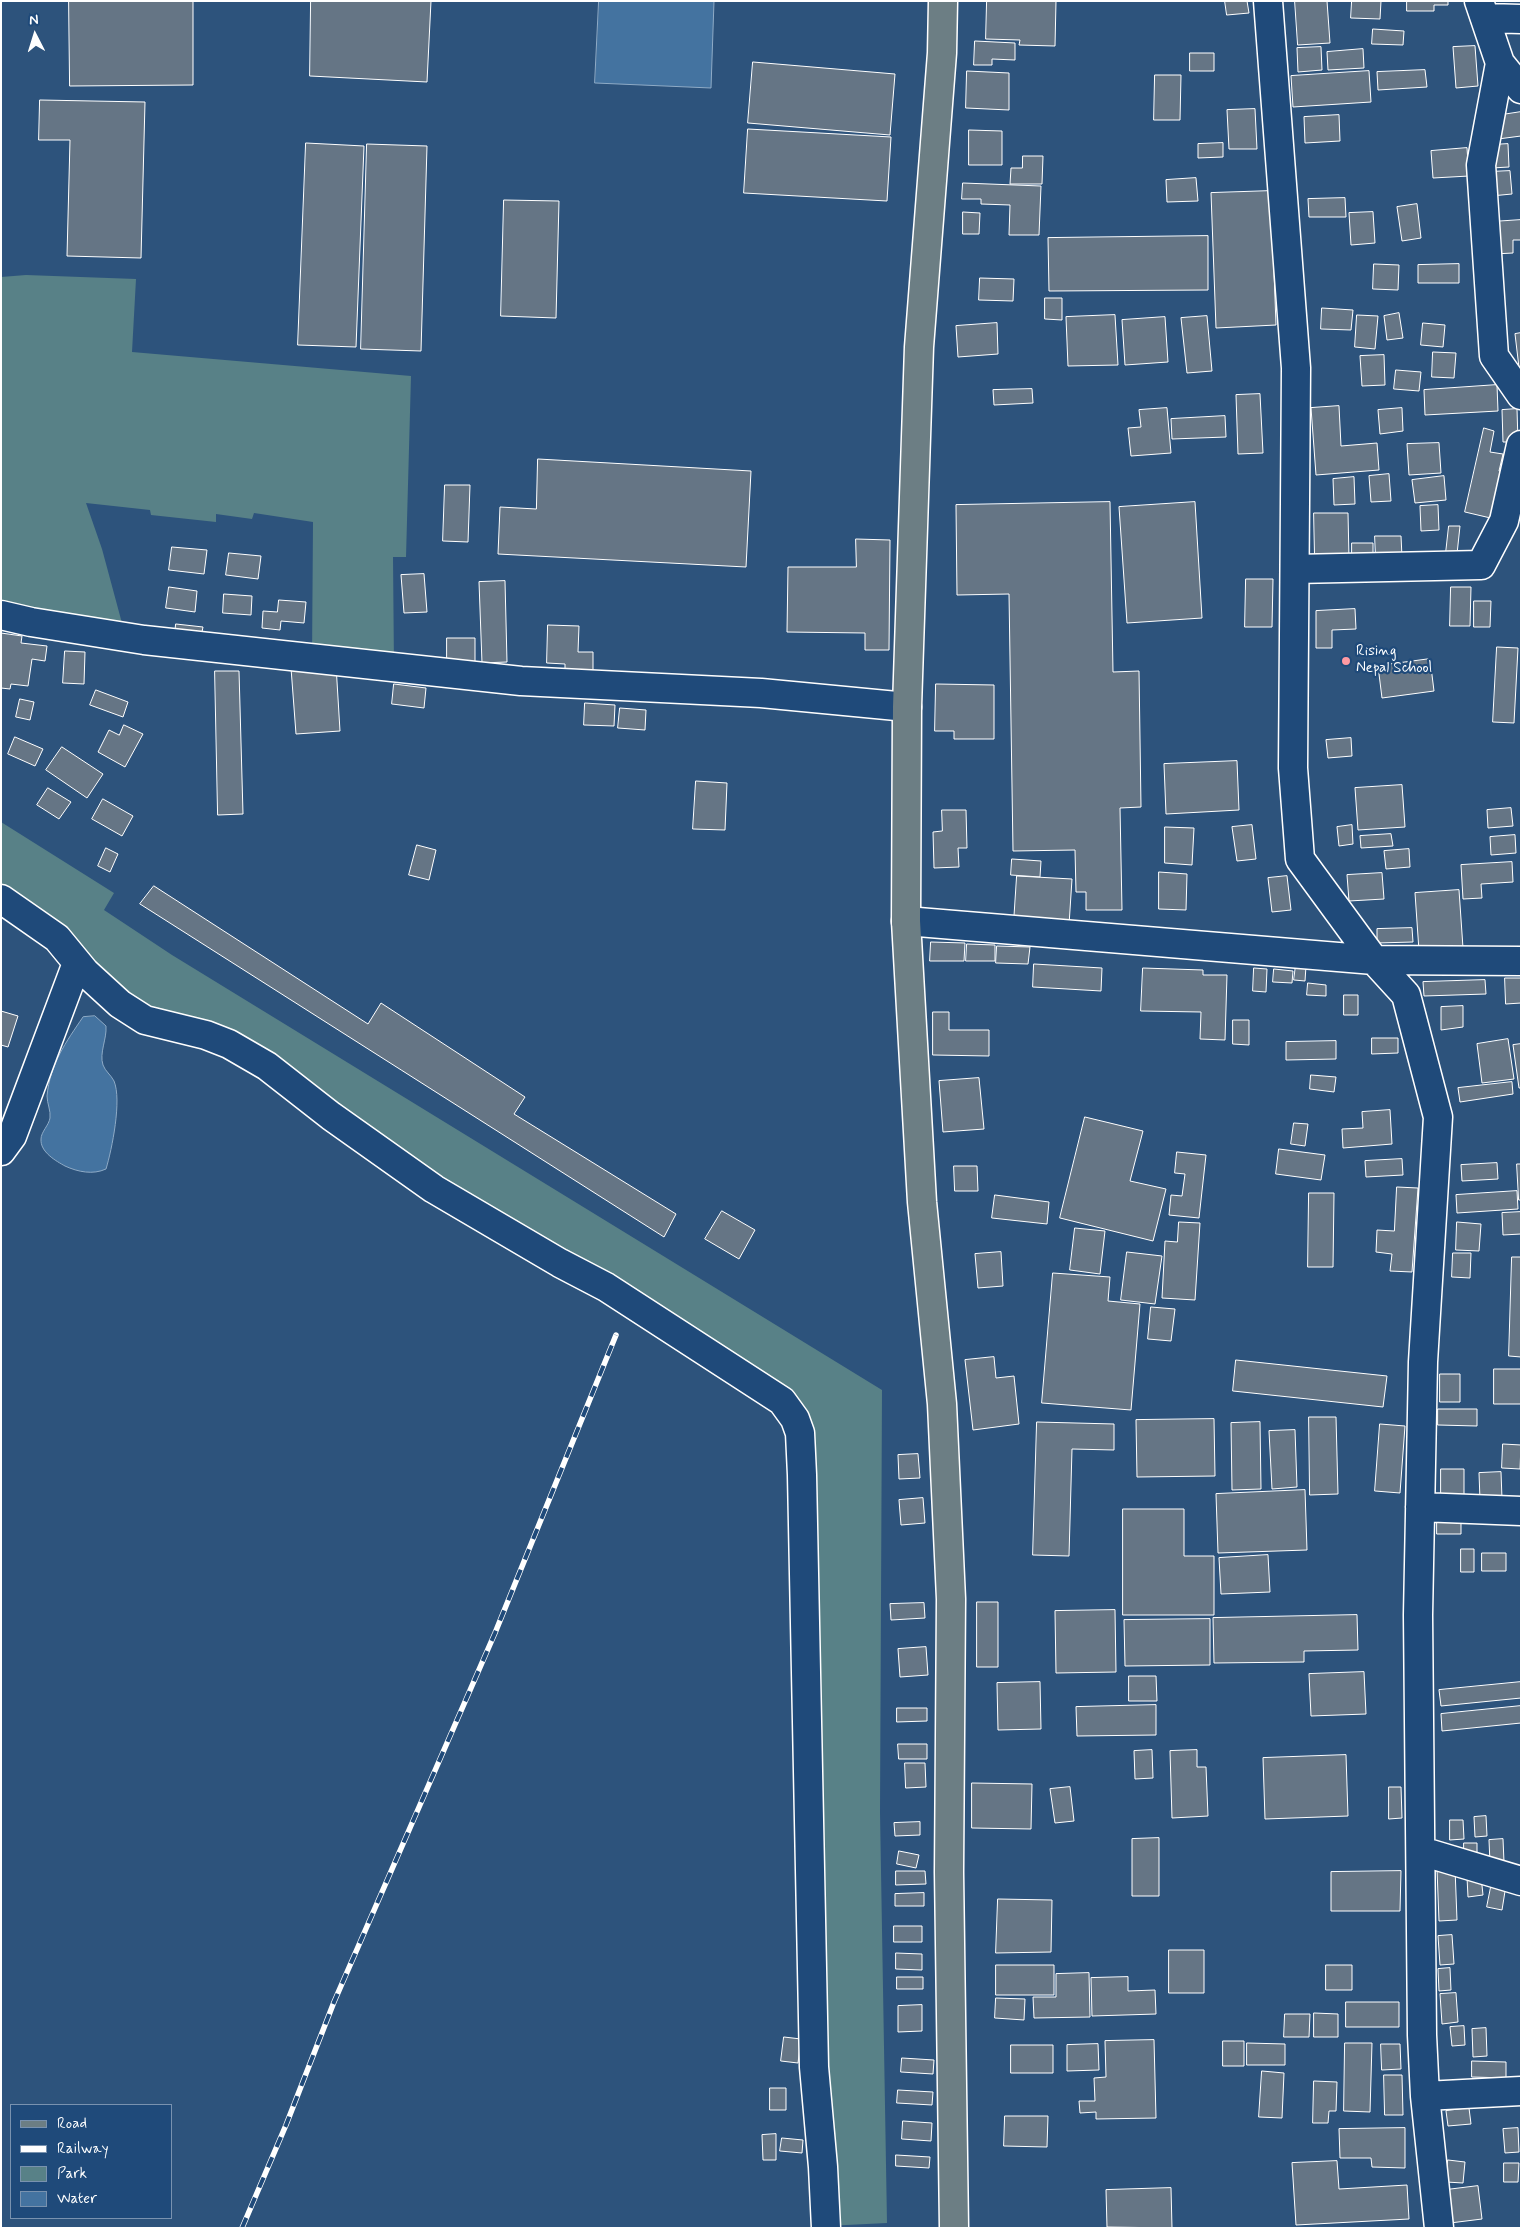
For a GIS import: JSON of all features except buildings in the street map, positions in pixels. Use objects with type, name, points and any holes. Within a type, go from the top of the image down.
[{"type":"main road","points":[[943,1],[942,53],[919,347],[907,707],[906,921],[922,1202],[942,1404],[951,1599],[949,1872],[954,2228]]},
{"type":"street","points":[[1268,1],[1296,368],[1293,768],[1300,859],[1374,960],[1406,995],[1438,1117],[1423,1362],[1418,1624],[1425,2096],[1439,2228]]},
{"type":"street","points":[[1482,10],[1521,19]]},
{"type":"street","points":[[1482,10],[1500,63],[1521,89]]},
{"type":"street","points":[[1500,63],[1481,165],[1494,356],[1521,395]]},
{"type":"street","points":[[1295,569],[1481,565],[1504,521],[1521,444]]},
{"type":"street","points":[[1,615],[31,622],[144,640],[521,681],[761,693],[907,707]]},
{"type":"street","points":[[1,899],[57,938],[77,963],[120,1004],[145,1020],[229,1044],[267,1066],[331,1116],[434,1189],[552,1258],[606,1287],[660,1321],[782,1401],[796,1419],[800,1433],[814,2067],[823,2167],[826,2228]]},
{"type":"street","points":[[906,921],[1374,960],[1521,961]]},
{"type":"street","points":[[1,1151],[12,1136],[77,963]]},
{"type":"street","points":[[1420,1507],[1521,1511]]},
{"type":"street","points":[[1421,1851],[1521,1881]]},
{"type":"street","points":[[1425,2096],[1521,2090]]},
{"type":"green space","points":[[26,275],[136,279],[132,352],[411,376],[406,557],[393,557],[394,668],[312,659],[313,522],[254,513],[252,519],[216,514],[216,522],[151,515],[150,510],[86,503],[102,549],[126,638],[1,615],[1,277]]},
{"type":"green space","points":[[1,822],[114,893],[104,910],[172,955],[882,1390],[880,1812],[887,2223],[826,2226],[795,1419],[267,1066],[145,1020],[1,899]]},
{"type":"water","points":[[599,1],[714,1],[711,88],[595,83]]},
{"type":"water","points":[[95,1016],[106,1026],[102,1060],[104,1067],[114,1081],[117,1112],[106,1169],[86,1172],[75,1170],[57,1162],[43,1148],[41,1139],[50,1118],[47,1096],[55,1064],[83,1017]]},
{"type":"railway","points":[[242,2228],[286,2125],[334,2002],[495,1633],[616,1335]]},
{"type":"place","name":"Rising Nepal School","points":[[1346,661]]}]
